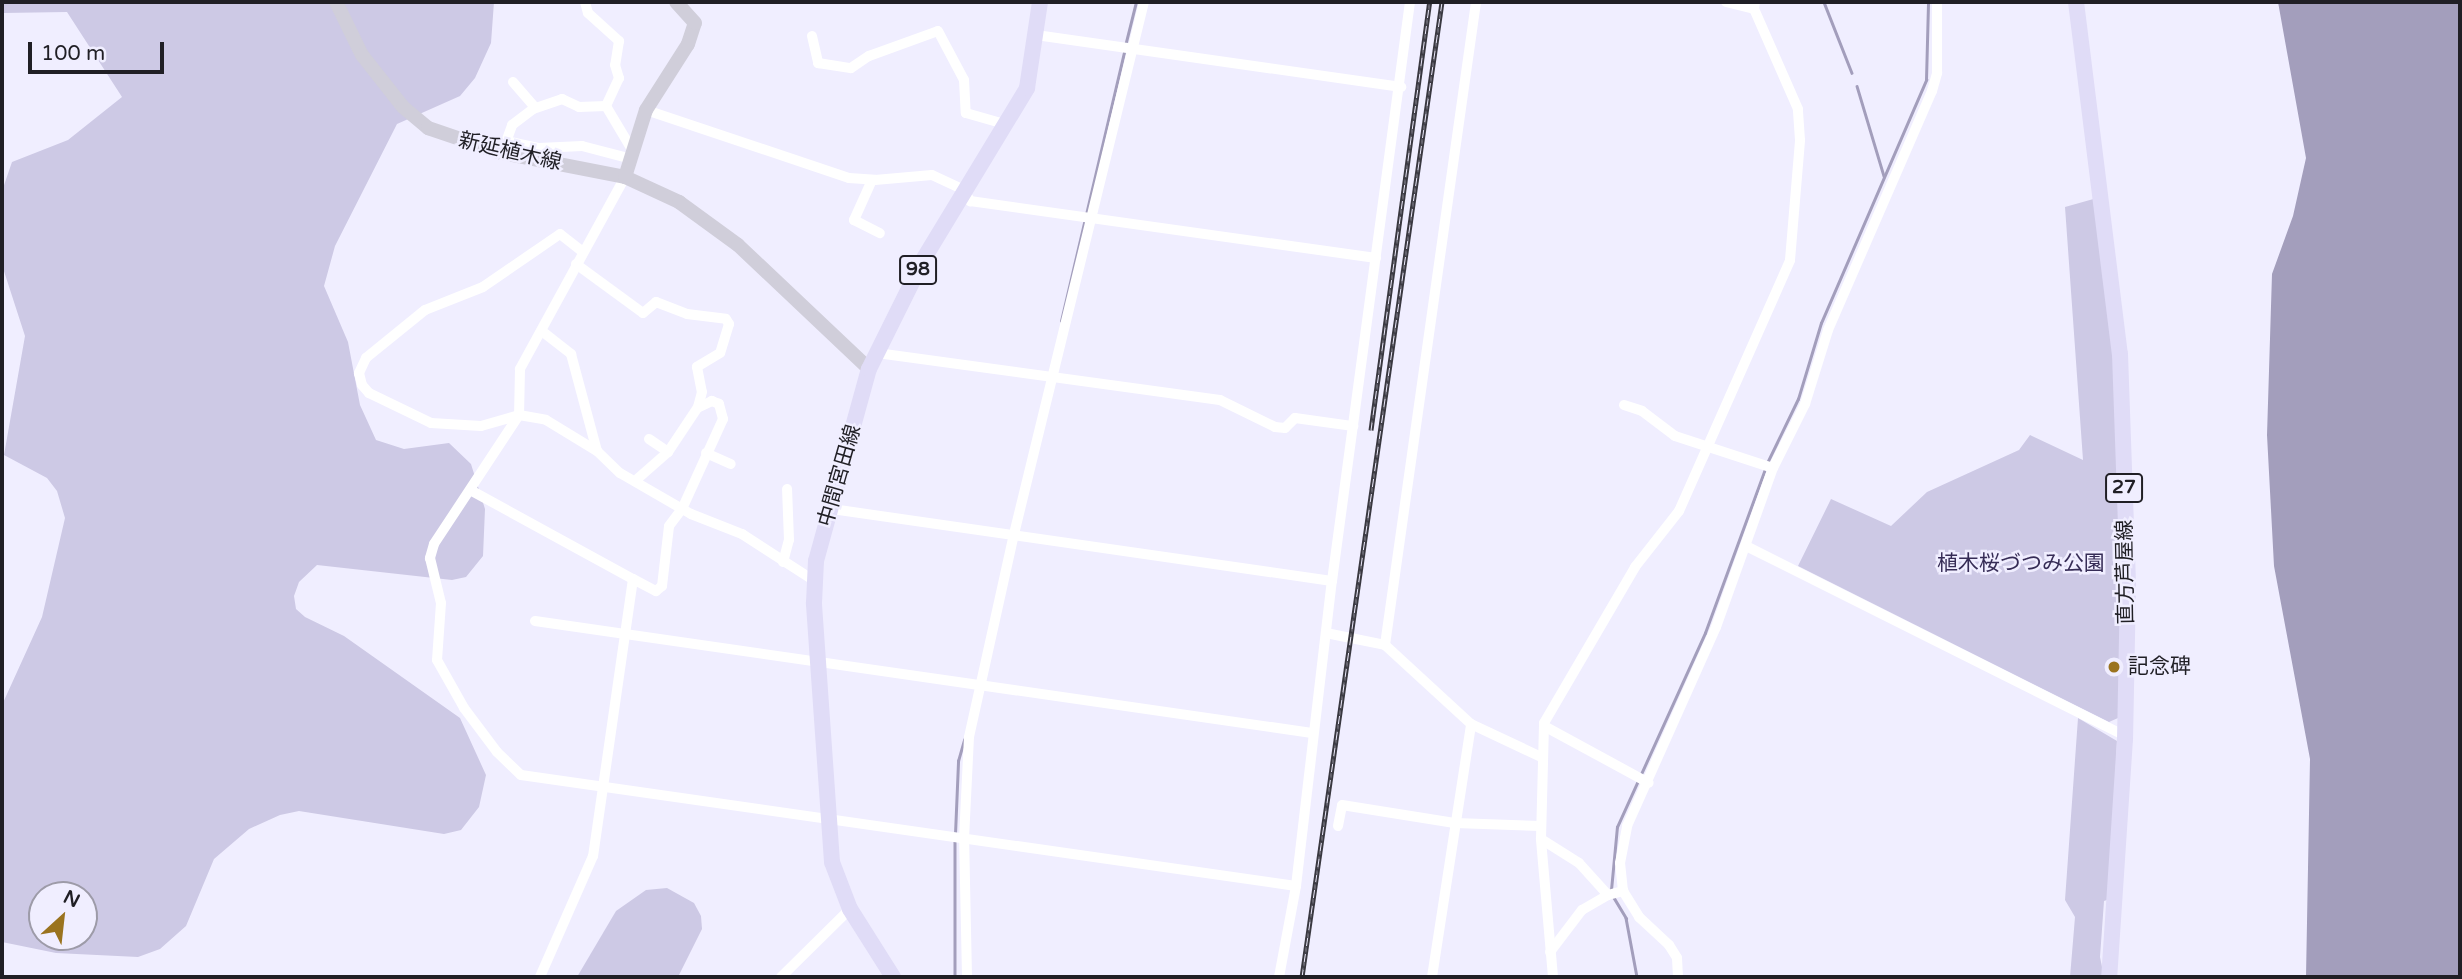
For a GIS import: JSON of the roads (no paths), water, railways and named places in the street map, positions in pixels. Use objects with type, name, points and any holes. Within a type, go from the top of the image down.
[{"type":"main road","name":"新延植木線","points":[[336,2],[362,55],[403,107],[428,128],[453,141],[504,147],[625,177],[679,202],[711,223],[869,369]]},
{"type":"main road","points":[[625,177],[629,153],[646,110],[688,44],[695,23],[676,2]]},
{"type":"main road","name":"中間宮田線","points":[[893,977],[850,909],[832,862],[813,580],[869,369],[964,190],[1027,88],[1040,2]]},
{"type":"main road","name":"直方芦屋線","points":[[2074,5],[2120,354],[2128,585],[2125,736],[2109,977]]},
{"type":"street","points":[[585,2],[588,13],[619,41],[615,65],[619,78],[606,106]]},
{"type":"street","points":[[967,977],[965,761],[1014,534],[1144,2]]},
{"type":"street","points":[[1279,977],[1296,886],[1312,733],[1401,87],[1410,2]]},
{"type":"street","points":[[1385,645],[1476,2]]},
{"type":"street","points":[[1553,977],[1541,839],[1541,757],[1544,726],[1556,696],[1635,567],[1679,512],[1780,291],[1795,225],[1798,109],[1755,5],[1726,2]]},
{"type":"street","points":[[1678,977],[1673,951],[1639,918],[1623,891],[1621,846],[1746,546],[1773,468],[1805,404],[1828,330],[1932,91],[1937,72],[1937,2]]},
{"type":"street","points":[[812,36],[818,63],[851,68],[869,56],[938,32],[964,80],[967,113],[1004,124]]},
{"type":"street","points":[[1036,35],[1401,87]]},
{"type":"street","points":[[513,82],[535,107]]},
{"type":"street","points":[[606,106],[579,107],[562,99],[535,107],[516,119],[504,147],[582,146],[629,153]]},
{"type":"street","points":[[606,106],[629,153]]},
{"type":"street","points":[[646,110],[753,149],[872,180],[932,175],[964,190],[970,201],[1376,258]]},
{"type":"street","points":[[625,177],[520,369],[519,415],[472,491],[434,544],[430,558],[441,603],[438,660],[464,708],[521,775],[1296,886]]},
{"type":"street","points":[[872,180],[854,220],[880,233]]},
{"type":"street","points":[[583,252],[560,233],[483,287],[425,310],[360,365],[362,385],[369,393],[431,423],[481,426],[519,415],[546,420],[597,451],[635,481],[682,509],[742,534],[813,580]]},
{"type":"street","points":[[576,264],[643,313],[656,302],[687,314],[726,319],[729,324],[720,353],[697,367],[702,392],[698,407],[668,452],[635,481]]},
{"type":"street","points":[[542,332],[571,354],[587,401],[597,451]]},
{"type":"street","points":[[877,353],[1220,400],[1275,427],[1285,428],[1295,418],[1353,426]]},
{"type":"street","points":[[472,491],[656,591],[662,586],[669,526],[682,509],[723,419],[719,404],[712,401],[698,407]]},
{"type":"street","points":[[1625,405],[1642,411],[1675,436],[1773,468]]},
{"type":"street","points":[[649,439],[668,452]]},
{"type":"street","points":[[706,453],[731,464]]},
{"type":"street","points":[[783,562],[789,541],[787,489]]},
{"type":"street","points":[[832,509],[1332,581]]},
{"type":"street","points":[[1746,546],[2125,736]]},
{"type":"street","points":[[540,977],[593,856],[633,579]]},
{"type":"street","points":[[535,621],[1312,733]]},
{"type":"street","points":[[1326,633],[1385,645],[1471,724],[1541,757]]},
{"type":"street","points":[[1432,977],[1471,724]]},
{"type":"street","points":[[1544,726],[1649,783]]},
{"type":"street","points":[[1338,826],[1342,805],[1455,823],[1541,827]]},
{"type":"street","points":[[1541,839],[1579,863],[1608,895]]},
{"type":"street","points":[[1550,952],[1582,910],[1608,895],[1623,891]]},
{"type":"street","points":[[781,977],[850,909]]},
{"type":"waterway","points":[[1125,46],[1136,2]]},
{"type":"waterway","points":[[1824,2],[1852,73]]},
{"type":"waterway","points":[[1767,463],[1798,399],[1821,323],[1926,80],[1928,2]]},
{"type":"waterway","points":[[1061,321],[1124,52]]},
{"type":"waterway","points":[[1857,86],[1884,176]]},
{"type":"waterway","points":[[1611,890],[1617,827],[1705,633],[1765,469]]},
{"type":"waterway","points":[[955,834],[958,761],[964,740]]},
{"type":"waterway","points":[[955,841],[955,977]]},
{"type":"waterway","points":[[1613,896],[1626,918],[1637,977]]},
{"type":"railway","points":[[1371,430],[1430,2]]},
{"type":"railway","points":[[1302,977],[1442,2]]},
{"type":"place","name":"記念碑","points":[[2114,667]]},
{"type":"park label","name":"植木桜づつみ公園","points":[[2021,564]]}]
